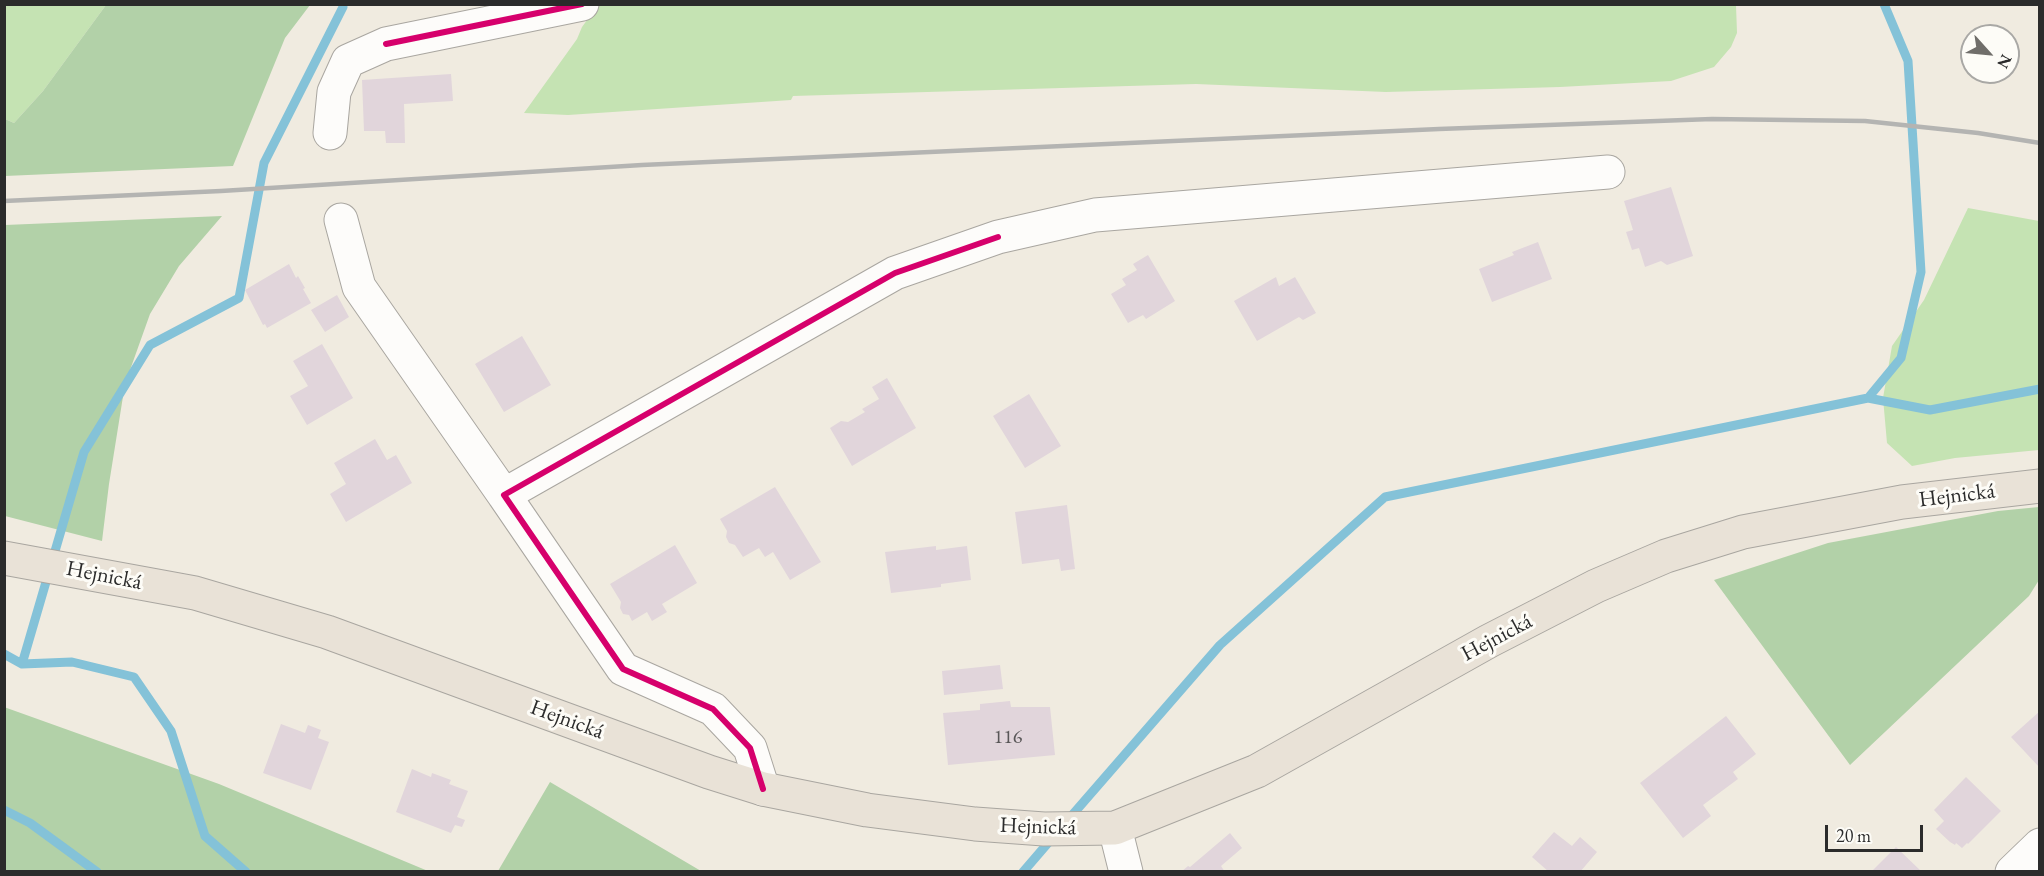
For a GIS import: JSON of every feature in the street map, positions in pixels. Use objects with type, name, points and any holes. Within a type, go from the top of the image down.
[{"type":"main road","name":"Hejnická","points":[[4,558],[195,593],[327,632],[709,772],[763,789],[867,810],[975,824],[1044,829],[1115,828],[1257,771],[1489,641],[1596,586],[1666,556],[1743,532],[1902,502],[2040,486]]},
{"type":"street","points":[[330,132],[334,92],[348,61],[386,44],[582,4]]},
{"type":"street","points":[[504,495],[895,273],[998,237],[1095,215],[1608,172]]},
{"type":"street","points":[[341,220],[359,287],[623,669],[712,709],[750,748],[763,789]]},
{"type":"street","points":[[1115,828],[1126,872]]},
{"type":"street","points":[[2012,872],[2040,845]]},
{"type":"green space","points":[[4,5],[106,5],[43,91],[14,123],[5,119]]},
{"type":"green space","points":[[106,5],[310,5],[285,38],[233,166],[5,176],[5,119],[14,123],[43,91]]},
{"type":"green space","points":[[598,5],[1736,5],[1737,33],[1731,47],[1714,67],[1671,81],[1386,92],[1196,84],[793,96],[791,100],[568,115],[524,113],[577,39],[582,27]]},
{"type":"green space","points":[[1968,208],[2039,221],[2039,450],[1955,458],[1912,466],[1887,443],[1883,398],[1892,346],[1924,300]]},
{"type":"green space","points":[[222,216],[179,266],[150,314],[125,384],[102,541],[5,516],[5,225]]},
{"type":"green space","points":[[2039,507],[2039,580],[2029,596],[1850,765],[1714,580],[1828,543],[1998,511]]},
{"type":"green space","points":[[4,707],[219,784],[428,871],[5,871]]},
{"type":"green space","points":[[550,782],[701,871],[498,871]]},
{"type":"building","points":[[451,74],[453,101],[404,104],[405,143],[386,143],[385,131],[364,131],[362,80]]},
{"type":"building","points":[[1671,187],[1693,256],[1667,265],[1661,261],[1645,267],[1639,248],[1632,250],[1626,232],[1633,230],[1624,201]]},
{"type":"building","points":[[1538,242],[1552,279],[1492,302],[1479,269],[1514,255],[1512,252]]},
{"type":"building","points":[[1148,255],[1175,301],[1146,319],[1143,315],[1128,323],[1111,294],[1126,285],[1122,279],[1137,270],[1133,264]]},
{"type":"building","points":[[289,264],[296,278],[298,276],[305,288],[303,289],[311,303],[267,328],[265,324],[263,325],[245,290]]},
{"type":"building","points":[[1276,277],[1279,286],[1295,277],[1316,313],[1303,320],[1299,317],[1257,341],[1234,301]]},
{"type":"building","points":[[337,295],[349,317],[325,332],[311,310]]},
{"type":"building","points":[[522,336],[551,385],[504,412],[475,364]]},
{"type":"building","points":[[322,344],[353,398],[307,425],[290,396],[308,386],[293,361]]},
{"type":"building","points":[[887,378],[916,428],[852,466],[830,428],[841,421],[848,422],[865,412],[862,409],[879,399],[872,387]]},
{"type":"building","points":[[1029,394],[1061,446],[1025,468],[993,416]]},
{"type":"building","points":[[375,439],[387,460],[396,455],[412,483],[346,522],[330,494],[346,484],[334,463]]},
{"type":"building","points":[[775,487],[821,562],[790,580],[773,552],[765,557],[759,548],[743,557],[735,545],[729,543],[726,537],[727,531],[720,519]]},
{"type":"building","points":[[1067,505],[1075,569],[1061,571],[1059,559],[1022,564],[1015,512]]},
{"type":"building","points":[[675,545],[697,583],[662,604],[667,612],[652,621],[647,612],[632,621],[629,615],[623,614],[620,608],[621,602],[610,584]]},
{"type":"building","points":[[936,546],[936,550],[967,546],[971,580],[941,584],[941,587],[891,593],[885,552]]},
{"type":"building","points":[[1000,665],[1003,689],[944,695],[942,671]]},
{"type":"building","points":[[1010,701],[1011,707],[1050,707],[1055,755],[948,765],[943,713],[980,710],[980,704]]},
{"type":"building","points":[[2040,711],[2040,768],[2011,737]]},
{"type":"building","points":[[1726,716],[1756,754],[1733,772],[1738,779],[1703,805],[1711,816],[1683,838],[1640,783]]},
{"type":"building","points":[[281,724],[305,733],[308,725],[321,730],[318,738],[329,742],[311,790],[263,773]]},
{"type":"building","points":[[412,769],[431,777],[432,773],[451,780],[449,784],[468,791],[457,817],[465,820],[462,827],[455,825],[451,833],[396,812]]},
{"type":"building","points":[[1966,777],[2001,811],[1962,848],[1950,842],[1936,829],[1944,821],[1934,810]]},
{"type":"building","points":[[1554,832],[1572,846],[1580,837],[1597,852],[1580,872],[1549,872],[1532,857]]},
{"type":"building","points":[[1230,833],[1242,848],[1221,866],[1225,872],[1181,872],[1188,866],[1190,867]]},
{"type":"building","points":[[1896,847],[1922,872],[1871,872]]},
{"type":"waterway","points":[[1868,398],[1901,358],[1921,272],[1908,61],[1884,4]]},
{"type":"waterway","points":[[22,664],[84,452],[150,345],[239,298],[264,163],[343,7]]},
{"type":"waterway","points":[[1067,821],[1220,645],[1385,497],[1868,398],[1930,410],[2040,389]]},
{"type":"waterway","points":[[4,654],[22,664],[72,662],[134,677],[171,731],[205,836],[246,872]]},
{"type":"waterway","points":[[4,810],[30,823],[97,872]]},
{"type":"waterway","points":[[1023,872],[1054,836]]},
{"type":"railway","points":[[4,201],[221,191],[642,165],[1712,119],[1865,121],[1978,133],[2040,143]]},
{"type":"cycle path","points":[[386,44],[582,4]]},
{"type":"cycle path","points":[[763,789],[750,748],[713,709],[623,669],[504,495],[895,273],[998,237]]}]
